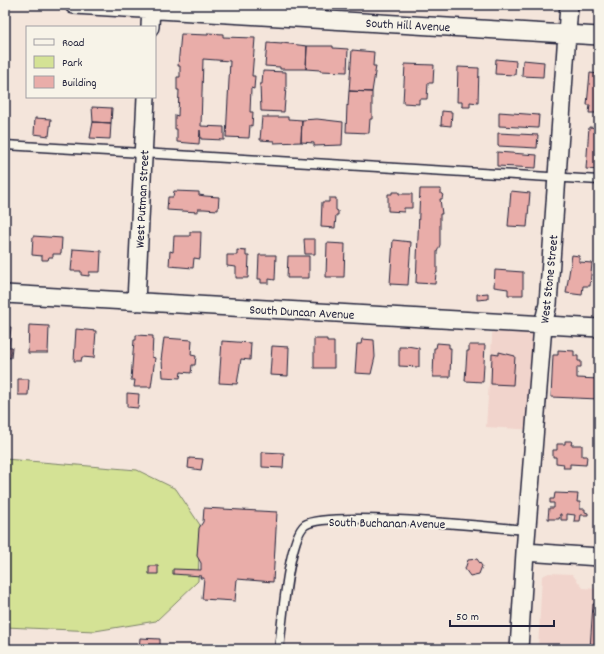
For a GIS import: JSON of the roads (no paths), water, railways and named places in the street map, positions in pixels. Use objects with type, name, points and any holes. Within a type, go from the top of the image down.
[{"type":"street","name":"South Hill Avenue","points":[[74,5],[151,8],[599,36]]},
{"type":"street","name":"West Stone Street","points":[[519,649],[526,530],[543,325],[548,304],[569,5]]},
{"type":"street","points":[[150,26],[151,8]]},
{"type":"street","name":"West Putman Street","points":[[136,302],[146,98]]},
{"type":"street","name":"South Duncan Avenue","points":[[5,294],[599,328]]},
{"type":"street","points":[[525,552],[599,557]]},
{"type":"lane","points":[[5,146],[599,180]]},
{"type":"lane","name":"South Buchanan Avenue","points":[[278,649],[292,555],[297,538],[305,525],[317,520],[361,519],[435,522],[526,530]]}]
